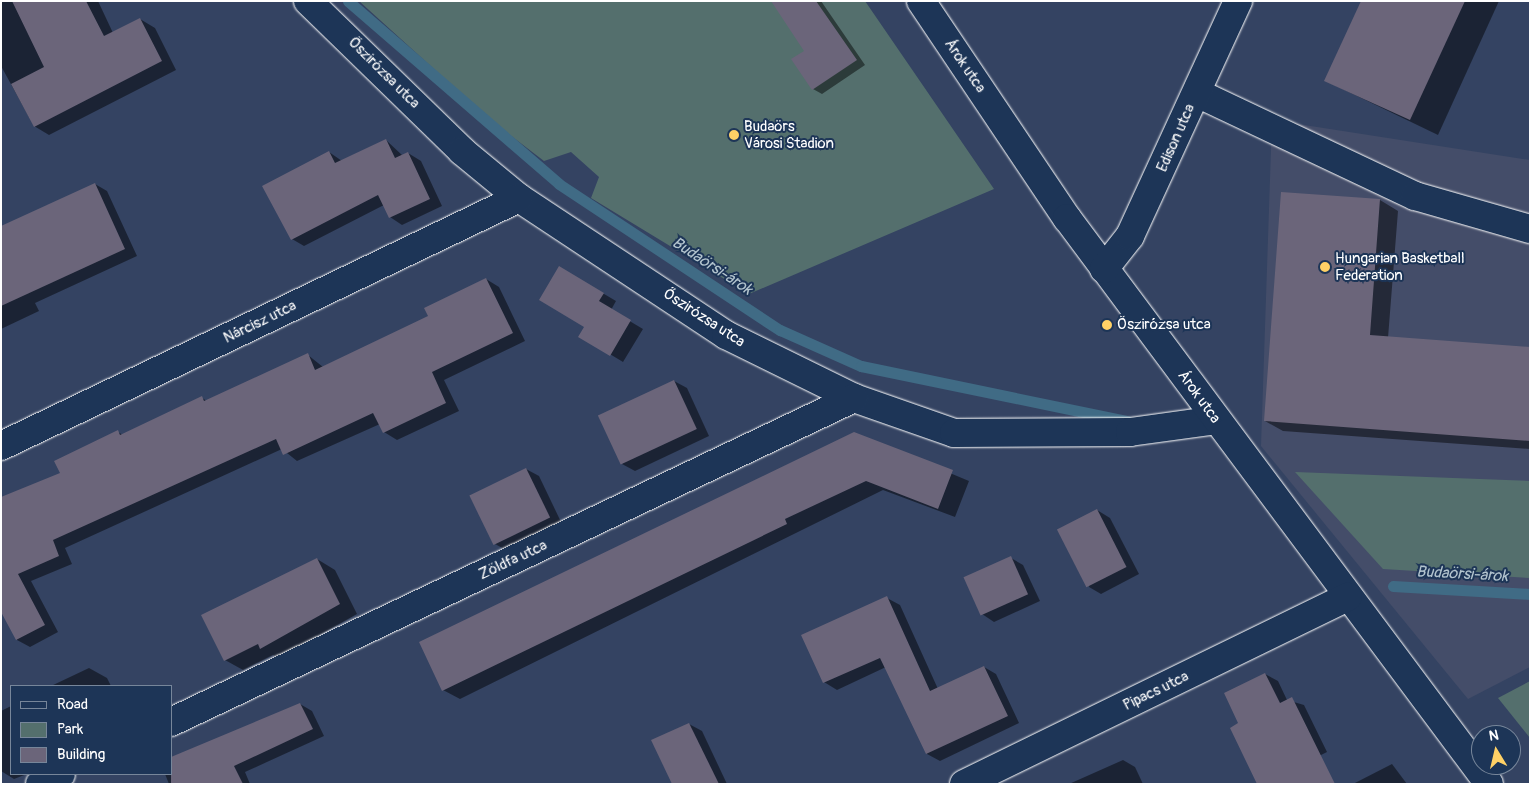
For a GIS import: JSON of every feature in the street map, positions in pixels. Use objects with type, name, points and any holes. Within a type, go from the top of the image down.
[{"type":"street","name":"Őszirózsa utca","points":[[308,1],[462,151],[518,198],[726,335],[854,398],[954,433],[1130,432],[1216,420]]},
{"type":"street","name":"Árok utca","points":[[921,1],[1104,269],[1348,598],[1489,784]]},
{"type":"street","name":"Edison utca","points":[[1104,269],[1130,236],[1238,1]]},
{"type":"street","points":[[1197,93],[1415,196],[1530,229]]},
{"type":"street","name":"Nárcisz utca","points":[[1,446],[518,198]]},
{"type":"street","name":"Zöldfa utca","points":[[172,722],[854,398]]},
{"type":"street","name":"Pipacs utca","points":[[964,784],[1348,598]]},
{"type":"street","points":[[40,784],[59,775]]},
{"type":"shaded area","points":[[1272,120],[1530,160],[1530,667],[1468,699],[1261,446]]},
{"type":"green space","name":"Budaörs Városi Stadion","points":[[359,1],[865,1],[994,189],[749,294],[591,198],[599,177],[571,152],[544,161],[489,119]]},
{"type":"green space","points":[[1295,472],[1530,481],[1530,578],[1383,569]]},
{"type":"green space","points":[[1530,681],[1530,738],[1521,725],[1498,698]]},
{"type":"building","points":[[12,1],[86,1],[104,36],[140,18],[162,61],[34,127],[11,84],[44,67]]},
{"type":"building","points":[[771,1],[816,1],[857,60],[812,90],[791,59],[804,51]]},
{"type":"building","points":[[1361,1],[1465,1],[1410,120],[1324,81]]},
{"type":"building","points":[[386,139],[395,158],[408,152],[430,199],[389,218],[378,195],[291,240],[262,186],[329,151],[335,163]]},
{"type":"building","points":[[95,183],[125,249],[1,306],[1,226]]},
{"type":"building","name":"Hungarian Basketball Federation","points":[[1281,192],[1380,199],[1370,335],[1530,347],[1530,441],[1264,421]]},
{"type":"building","points":[[559,266],[604,293],[599,301],[631,320],[610,356],[578,337],[584,327],[539,300]]},
{"type":"building","points":[[486,278],[513,333],[432,372],[446,403],[383,433],[373,413],[283,455],[276,439],[53,540],[59,556],[18,574],[45,625],[16,640],[1,612],[1,497],[60,473],[54,461],[118,430],[120,435],[202,396],[204,401],[308,353],[315,370],[428,316],[424,308]]},
{"type":"building","points":[[674,380],[697,429],[621,464],[598,415]]},
{"type":"building","points":[[854,432],[953,470],[938,509],[866,481],[785,519],[787,524],[442,691],[419,642]]},
{"type":"building","points":[[526,468],[550,517],[493,545],[469,496]]},
{"type":"building","points":[[1097,509],[1127,567],[1086,587],[1057,529]]},
{"type":"building","points":[[1011,556],[1028,594],[981,616],[963,577]]},
{"type":"building","points":[[317,558],[340,604],[260,649],[258,644],[224,661],[201,615]]},
{"type":"building","points":[[887,596],[930,691],[984,666],[1008,716],[926,754],[880,658],[823,683],[801,635]]},
{"type":"building","points":[[1265,673],[1280,703],[1292,697],[1335,784],[1257,784],[1230,728],[1238,723],[1224,693]]},
{"type":"building","points":[[300,703],[313,729],[234,766],[243,784],[171,784],[172,757]]},
{"type":"building","points":[[689,723],[719,784],[672,784],[651,740]]},
{"type":"waterway","name":"Budaörsi-árok","points":[[348,1],[559,184],[780,330],[861,366],[1127,421]]},
{"type":"waterway","name":"Budaörsi-árok","points":[[1393,586],[1530,594]]},
{"type":"place","name":"Budaörs Városi Stadion","points":[[734,135]]},
{"type":"place","name":"Hungarian Basketball Federation","points":[[1325,267]]},
{"type":"place","name":"Őszirózsa utca","points":[[1107,325]]}]
